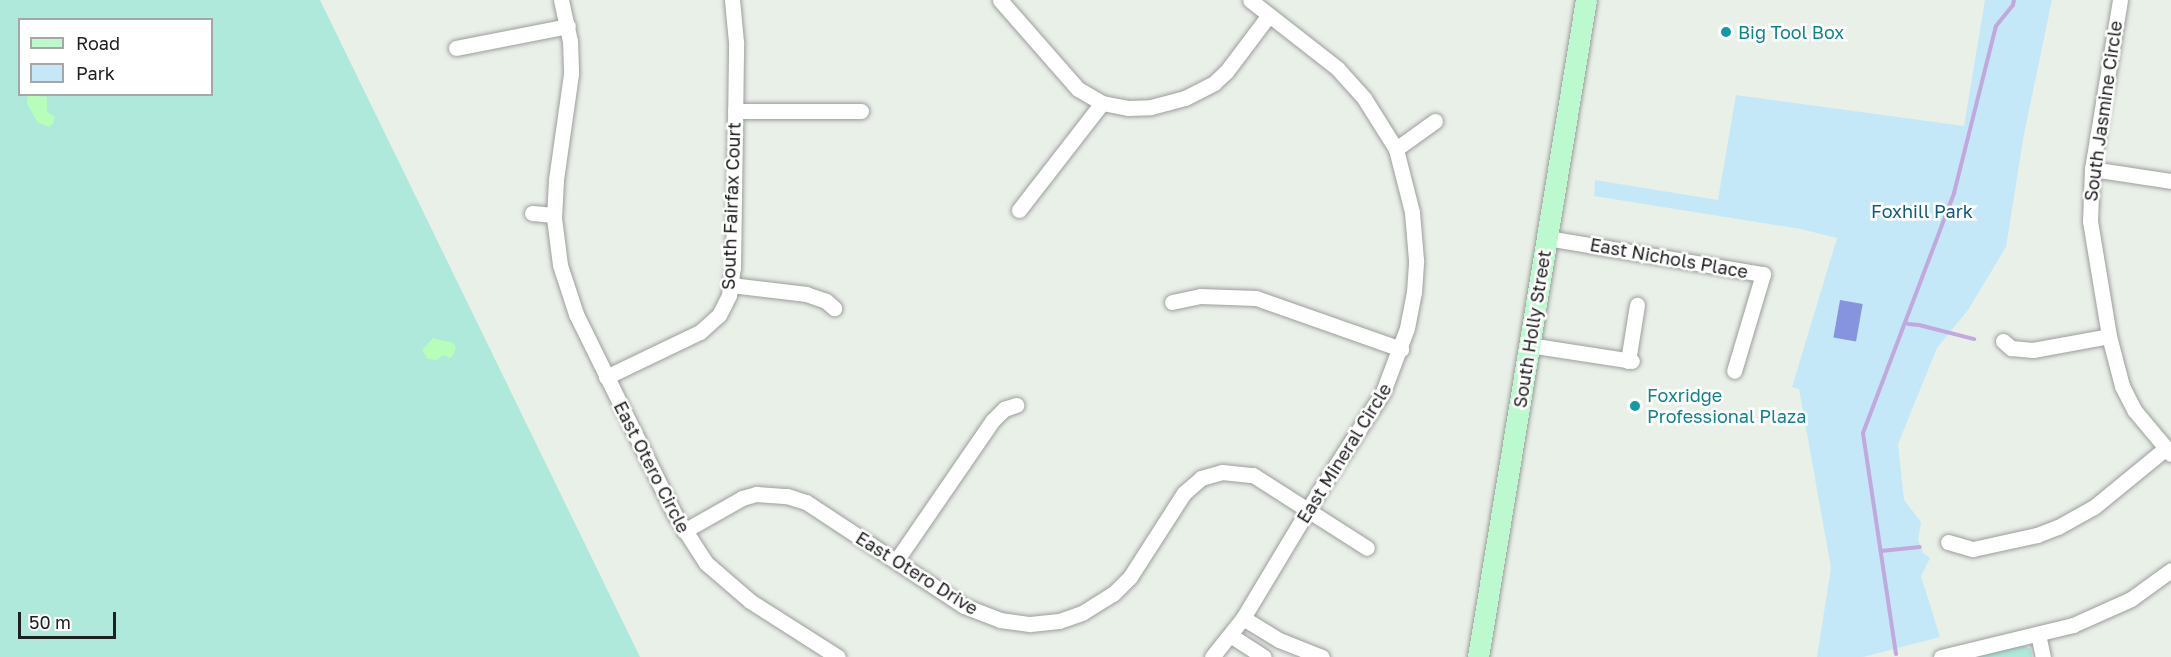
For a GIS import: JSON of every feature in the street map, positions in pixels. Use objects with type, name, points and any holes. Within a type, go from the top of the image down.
[{"type":"main road","name":"South Holly Street","points":[[1478,657],[1586,0]]},
{"type":"street","name":"East Otero Circle","points":[[561,0],[568,26],[571,83],[554,215],[556,242],[566,288],[606,377],[684,531],[706,563],[734,588],[838,657]]},
{"type":"street","name":"South Fairfax Court","points":[[606,377],[683,342],[711,324],[725,306],[731,285],[735,111],[735,24],[732,0]]},
{"type":"street","points":[[1000,0],[1065,77],[1102,103],[1128,108],[1151,107],[1198,93],[1226,72],[1269,15]]},
{"type":"street","name":"East Mineral Circle","points":[[1230,635],[1243,618],[1383,392],[1401,349],[1414,292],[1416,260],[1412,212],[1396,149],[1364,98],[1337,68],[1250,0]]},
{"type":"street","name":"South Jasmine Circle","points":[[2120,0],[2092,169],[2090,221],[2109,336],[2127,398],[2168,451]]},
{"type":"street","points":[[456,48],[568,26]]},
{"type":"street","points":[[1019,210],[1102,103]]},
{"type":"street","points":[[735,111],[861,111]]},
{"type":"street","points":[[1396,149],[1436,121]]},
{"type":"street","points":[[2092,169],[2171,181]]},
{"type":"street","points":[[532,213],[554,215]]},
{"type":"street","name":"East Nichols Place","points":[[1547,238],[1763,274],[1734,371]]},
{"type":"street","points":[[731,285],[806,294],[826,301],[834,308]]},
{"type":"street","points":[[1172,302],[1200,296],[1256,298],[1401,349]]},
{"type":"street","points":[[1529,345],[1630,361],[1636,305]]},
{"type":"street","points":[[2003,341],[2011,348],[2033,350],[2109,336]]},
{"type":"street","points":[[896,561],[993,420],[1004,409],[1016,405]]},
{"type":"street","points":[[1948,542],[1973,549],[2037,535],[2058,527],[2094,507],[2168,451]]},
{"type":"street","name":"East Otero Drive","points":[[684,531],[742,498],[756,494],[787,496],[806,502],[982,615],[1015,623],[1044,623],[1082,613],[1113,594],[1130,577],[1184,493],[1192,485],[1211,474],[1233,471],[1252,475],[1368,548]]},
{"type":"street","points":[[1941,657],[2038,634],[2102,613],[2131,599],[2171,570]]},
{"type":"street","points":[[1243,618],[1279,640],[1322,657]]},
{"type":"street","points":[[2038,634],[2043,657]]},
{"type":"street","points":[[1212,657],[1230,635],[1264,657]]},
{"type":"shaded area","points":[[0,0],[320,0],[640,657],[0,657]]},
{"type":"shaded area","points":[[1840,300],[1863,304],[1856,341],[1833,337]]},
{"type":"shaded area","points":[[2022,645],[2031,649],[2032,657],[1965,657]]},
{"type":"sand","points":[[28,96],[47,97],[47,112],[55,117],[53,123],[49,127],[37,122],[27,103]]},
{"type":"sand","points":[[433,338],[453,343],[456,347],[454,354],[450,358],[443,355],[437,360],[428,359],[422,350]]},
{"type":"green space","name":"Foxhill Park","points":[[1985,0],[2052,0],[2024,134],[2006,247],[1968,310],[1937,348],[1898,444],[1904,500],[1921,522],[1918,540],[1923,553],[1930,558],[1921,576],[1940,637],[1863,657],[1817,657],[1831,568],[1799,389],[1792,387],[1837,238],[1801,229],[1594,196],[1595,180],[1718,200],[1736,95],[1964,126]]},
{"type":"waterway","points":[[1896,654],[1863,433],[1954,193],[1996,26],[2013,5],[2014,0]]},
{"type":"waterway","points":[[1908,324],[1974,339]]},
{"type":"waterway","points":[[1881,551],[1920,547]]},
{"type":"place","name":"Big Tool Box","points":[[1726,32]]},
{"type":"place","name":"Foxridge Professional Plaza","points":[[1635,406]]}]
